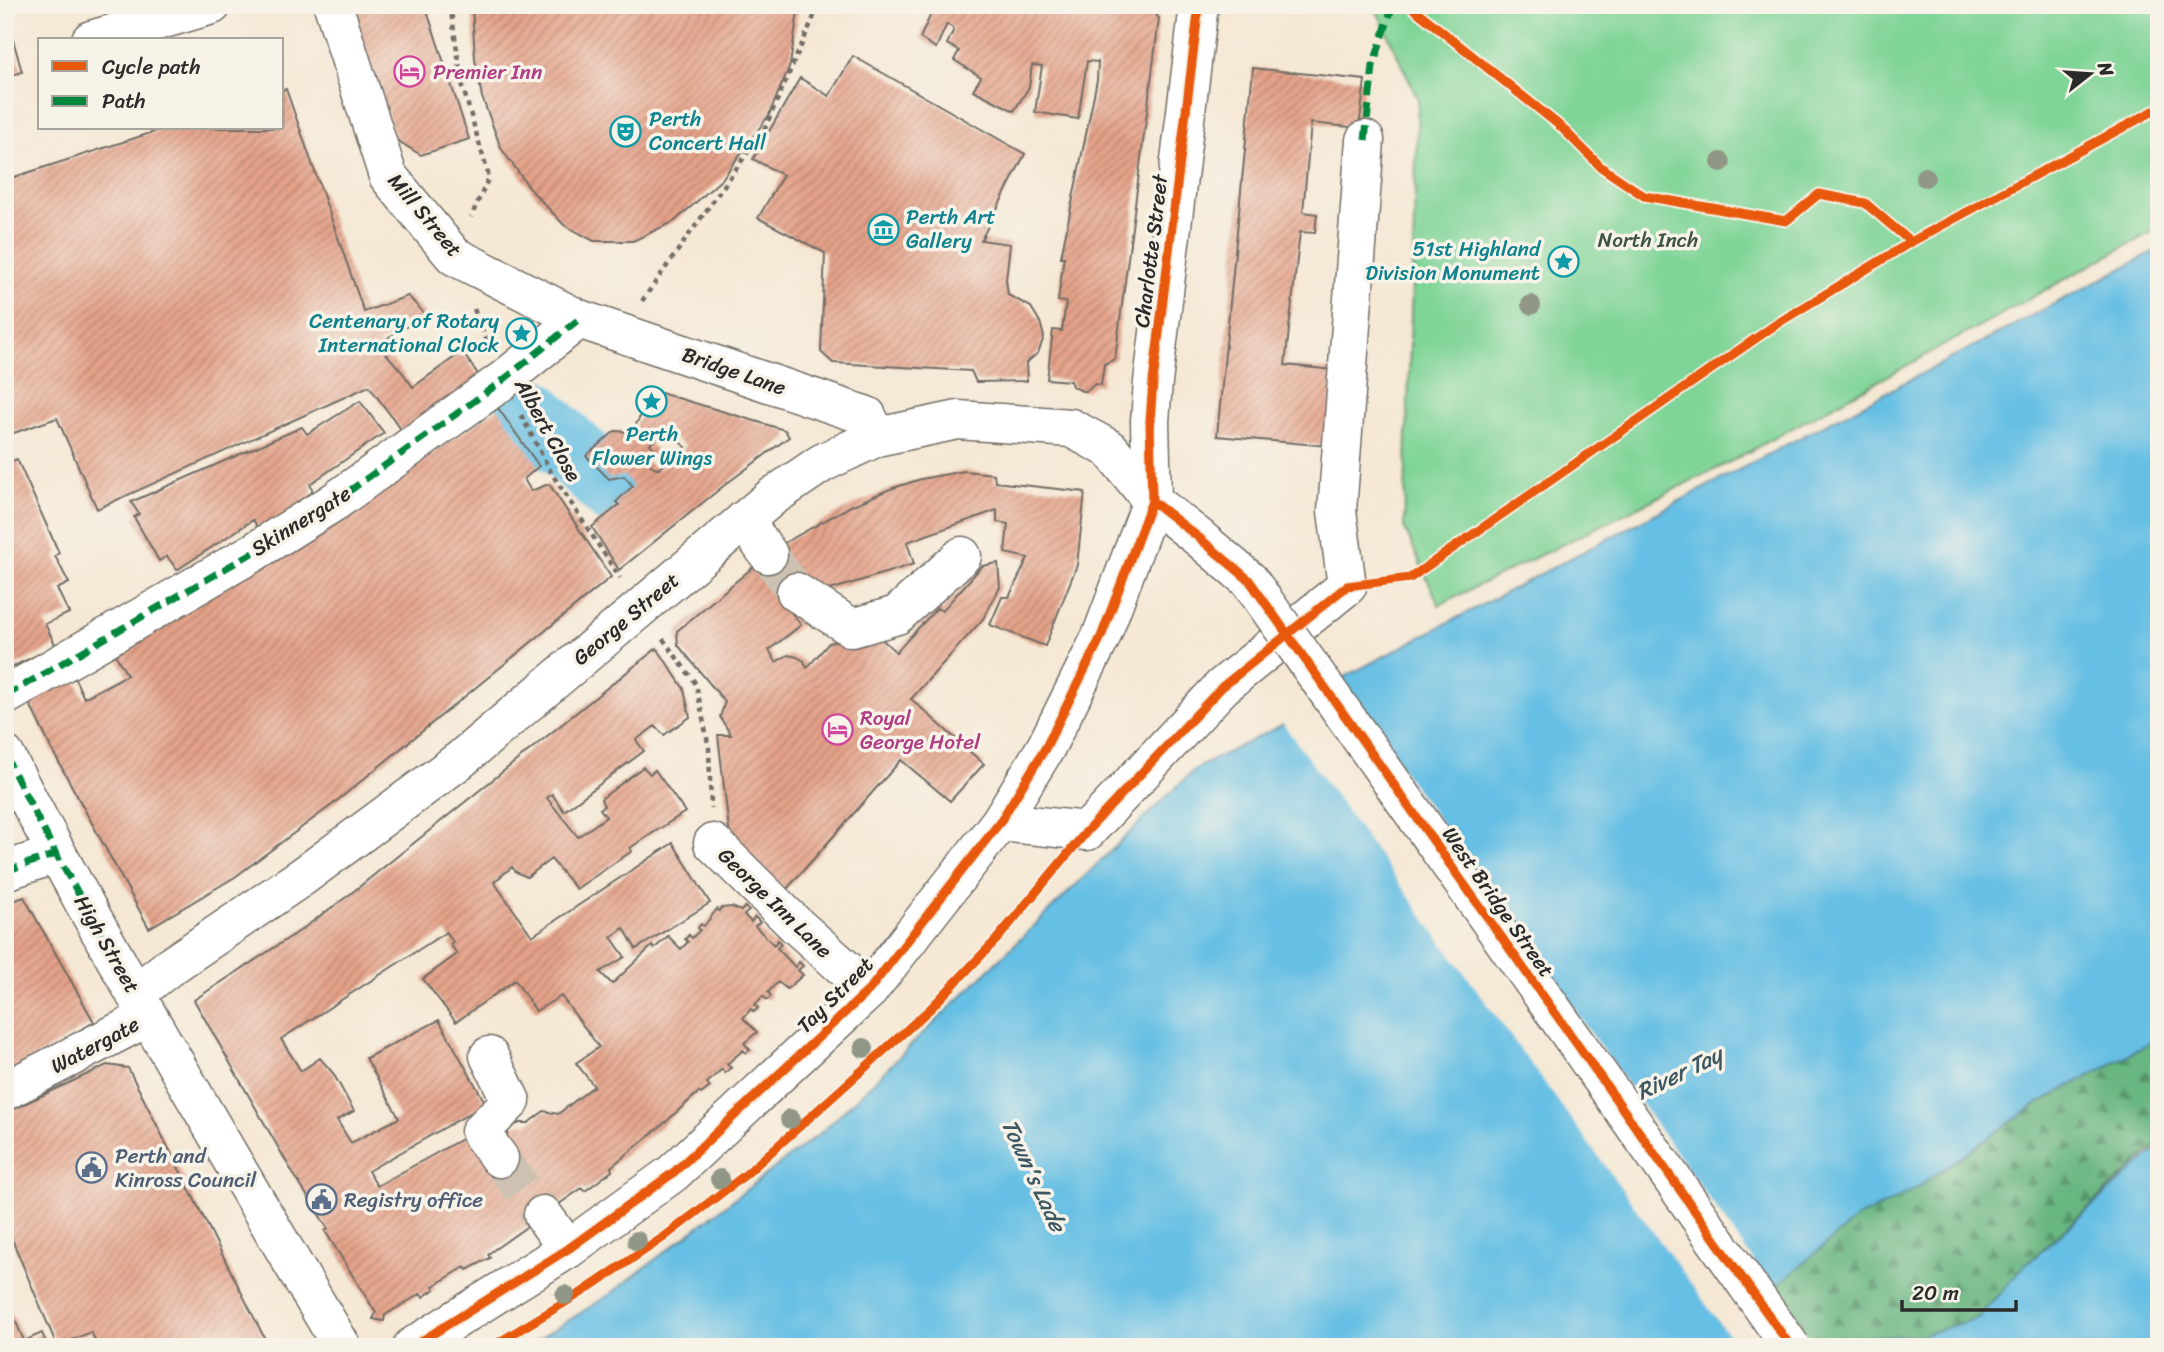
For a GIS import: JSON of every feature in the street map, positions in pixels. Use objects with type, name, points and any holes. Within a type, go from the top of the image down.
[{"type":"street","points":[[98,38],[212,5]]},
{"type":"street","name":"Mill Street","points":[[332,5],[388,176],[454,256],[579,319]]},
{"type":"street","name":"Charlotte Street","points":[[1152,501],[1150,421],[1153,382],[1199,5]]},
{"type":"street","points":[[1000,822],[1087,831],[1222,687],[1347,586],[1337,512],[1364,140]]},
{"type":"street","name":"Bridge Lane","points":[[579,319],[867,416],[877,437]]},
{"type":"street","name":"Skinnergate","points":[[5,696],[254,552],[334,502],[502,380],[579,319]]},
{"type":"street","name":"George Street","points":[[141,1006],[168,968],[302,877],[460,760],[772,497],[822,463],[877,437],[958,420],[1071,428],[1110,449],[1152,501]]},
{"type":"street","name":"West Bridge Street","points":[[1152,501],[1249,580],[1791,1347]]},
{"type":"street","name":"Tay Street","points":[[412,1347],[568,1249],[673,1173],[869,990],[1000,822],[1046,747],[1101,637],[1152,501]]},
{"type":"street","points":[[744,520],[768,554]]},
{"type":"street","points":[[796,592],[852,628],[897,615],[962,556]]},
{"type":"street","name":"High Street","points":[[5,755],[56,854],[141,1006],[342,1347]]},
{"type":"street","name":"George Inn Lane","points":[[713,843],[794,924],[869,990]]},
{"type":"street","points":[[5,871],[56,854]]},
{"type":"street","name":"Watergate","points":[[5,1091],[141,1006]]},
{"type":"street","points":[[489,1056],[511,1101],[480,1132],[499,1158]]},
{"type":"street","points":[[543,1215],[568,1249]]},
{"type":"path","points":[[450,5],[463,88],[489,177],[454,256]]},
{"type":"path","points":[[619,333],[765,128],[819,5]]},
{"type":"green space","name":"North Inch","points":[[1374,5],[2159,5],[2159,228],[1728,463],[1439,605],[1404,527],[1418,99]]},
{"type":"green space","points":[[2159,1038],[2159,1143],[2021,1269],[1978,1318],[1923,1335],[1796,1339],[1764,1295],[1857,1218],[1912,1191],[2035,1105]]},
{"type":"water","name":"River Tay","points":[[2159,249],[2159,1038],[2035,1105],[1912,1191],[1857,1218],[1765,1295],[1796,1339],[1923,1335],[1978,1318],[2021,1269],[2159,1147],[2159,1347],[526,1347],[609,1295],[824,1130],[1195,769],[1282,725],[1331,684]]},
{"type":"pier","points":[[1336,677],[1775,1291],[1769,1296],[1797,1335],[1807,1335],[1815,1347],[1737,1347],[1281,721]]},
{"type":"building","name":"Premier Inn","points":[[351,5],[425,5],[469,139],[421,155],[395,139]]},
{"type":"building","name":"Perth Concert Hall","points":[[472,5],[799,5],[790,65],[769,115],[722,179],[675,221],[633,241],[594,241],[564,225],[531,190],[501,148],[482,97],[475,59]]},
{"type":"building","points":[[935,5],[1043,5],[1116,13],[1123,5],[1147,5],[1159,19],[1115,359],[1104,364],[1101,385],[1095,384],[1087,391],[1072,386],[1070,381],[1047,379],[1053,330],[1062,331],[1066,302],[1058,301],[1064,257],[1061,257],[1097,80],[1098,62],[1087,61],[1078,119],[1035,112],[1042,66],[1032,65],[1029,87],[1014,111],[973,90],[981,77],[954,60],[959,51],[947,44],[954,29],[947,24],[936,48],[920,38]]},
{"type":"building","points":[[12,36],[22,72],[5,77],[5,38]]},
{"type":"building","name":"Perth Art Gallery","points":[[853,56],[1025,154],[981,240],[1010,244],[1006,280],[1008,295],[1031,307],[1040,322],[1044,337],[1038,353],[1026,363],[1027,381],[976,382],[971,371],[833,363],[821,352],[825,253],[758,218],[783,175],[753,159],[800,78],[829,96]]},
{"type":"building","points":[[1253,68],[1365,80],[1359,128],[1311,123],[1303,212],[1317,214],[1315,233],[1300,232],[1285,365],[1334,370],[1327,446],[1217,436]]},
{"type":"building","points":[[284,90],[364,312],[408,296],[426,315],[378,344],[413,387],[462,352],[483,381],[406,436],[369,386],[97,509],[57,418],[5,436],[5,180],[160,130],[284,130]]},
{"type":"building","points":[[661,393],[785,430],[789,437],[619,570],[592,527],[619,505],[616,502],[633,486],[624,476],[609,479],[586,456],[615,431],[632,432],[643,411]],"holes":[[[665,431],[686,447],[659,469],[646,461],[657,451],[650,444]]]},
{"type":"building","points":[[360,401],[384,433],[310,484],[312,498],[268,527],[257,526],[253,520],[177,570],[167,556],[159,561],[134,517],[139,514],[131,502],[302,427],[307,434]]},
{"type":"building","points":[[498,408],[539,466],[524,479],[531,491],[549,484],[611,577],[333,804],[235,877],[149,928],[51,748],[24,692],[70,668],[84,698],[127,675],[114,652],[336,520]]},
{"type":"building","points":[[17,459],[59,553],[55,556],[69,583],[57,589],[69,613],[45,624],[56,646],[10,668],[5,660],[5,464]]},
{"type":"building","name":"Royal George Hotel","points":[[964,471],[994,474],[995,482],[1085,492],[1077,565],[1045,646],[990,625],[1002,597],[1009,597],[1028,558],[1005,553],[1008,524],[997,522],[997,510],[907,542],[914,564],[830,590],[805,585],[783,602],[801,625],[769,650],[776,662],[788,655],[804,661],[807,668],[829,643],[875,633],[896,652],[937,608],[942,611],[982,566],[998,563],[1000,587],[983,619],[911,699],[984,764],[950,801],[901,760],[786,890],[730,838],[718,735],[731,735],[720,717],[725,702],[678,645],[677,631],[777,547],[851,506],[890,489],[921,479]]},
{"type":"building","points":[[657,648],[684,689],[690,717],[664,735],[655,726],[636,740],[644,751],[564,811],[552,794],[547,798],[578,837],[606,817],[600,809],[604,806],[601,799],[643,767],[650,774],[655,770],[685,812],[630,848],[632,851],[576,889],[551,859],[527,877],[512,867],[494,882],[532,936],[673,843],[710,903],[636,949],[624,928],[611,937],[625,957],[600,972],[612,984],[652,946],[654,949],[668,936],[681,949],[688,942],[685,939],[689,935],[692,938],[700,930],[698,928],[701,924],[704,926],[717,909],[719,911],[721,908],[732,907],[741,911],[745,907],[749,911],[744,915],[751,922],[755,917],[760,922],[755,926],[774,945],[778,940],[781,944],[777,948],[795,967],[799,962],[803,966],[798,970],[803,975],[787,989],[778,982],[768,992],[771,996],[767,1000],[763,996],[755,1005],[758,1008],[754,1012],[751,1009],[743,1018],[757,1032],[744,1043],[750,1050],[746,1053],[743,1050],[727,1064],[731,1068],[725,1073],[722,1069],[707,1083],[710,1087],[701,1094],[699,1092],[611,1167],[612,1171],[585,1191],[582,1188],[488,1254],[490,1258],[467,1270],[465,1267],[433,1286],[435,1289],[423,1297],[420,1294],[385,1315],[384,1321],[373,1319],[376,1313],[325,1231],[328,1229],[194,1000],[349,895]],"holes":[[[446,932],[453,942],[450,944],[457,954],[423,979],[456,1022],[515,980],[536,1011],[561,996],[599,1047],[576,1063],[594,1086],[558,1114],[544,1111],[528,1123],[510,1127],[505,1141],[467,1136],[377,1186],[368,1171],[486,1104],[439,1020],[366,1058],[399,1118],[351,1143],[337,1120],[354,1111],[333,1073],[320,1058],[301,1071],[281,1039]]]},
{"type":"building","points":[[24,897],[94,1022],[5,1075],[5,904]]},
{"type":"building","name":"Perth and Kinross Council","points":[[107,1065],[128,1068],[269,1347],[98,1347],[91,1332],[57,1346],[5,1223],[5,1113]]},
{"type":"building","points":[[10,1308],[24,1341],[42,1333],[48,1347],[5,1347],[5,1310]]},
{"type":"waterway","name":"Town's Lade","points":[[530,411],[620,496]]},
{"type":"tunnel","points":[[768,554],[796,592]]},
{"type":"tunnel","points":[[499,1158],[543,1215]]},
{"type":"marked path","points":[[1365,140],[1373,66],[1393,5]]},
{"type":"marked path","points":[[5,696],[254,552],[334,502],[502,381],[579,319]]},
{"type":"marked path","points":[[5,755],[56,854],[135,994]]},
{"type":"marked path","points":[[5,871],[56,854]]},
{"type":"cycle path","points":[[412,1347],[568,1249],[673,1173],[869,990],[1000,822],[1046,747],[1101,637],[1152,501],[1150,421],[1153,382],[1199,5]]},
{"type":"cycle path","points":[[1409,5],[1560,126],[1601,167],[1644,196],[1786,221],[1819,194],[1865,203],[1911,242]]},
{"type":"cycle path","points":[[491,1347],[584,1291],[664,1237],[745,1175],[931,1008],[997,939],[1087,831],[1222,687],[1347,586],[1410,578],[1778,323],[1911,242],[2159,108]]},
{"type":"cycle path","points":[[1152,501],[1249,580],[1791,1347]]},
{"type":"place","name":"Premier Inn","points":[[410,72]]},
{"type":"place","name":"Perth Concert Hall","points":[[626,131]]},
{"type":"place","name":"Perth Art Gallery","points":[[883,229]]},
{"type":"place","name":"51st Highland Division Monument","points":[[1563,261]]},
{"type":"place","name":"Centenary of Rotary International Clock","points":[[522,333]]},
{"type":"place","name":"Perth Flower Wings","points":[[652,402]]},
{"type":"place","name":"Royal George Hotel","points":[[837,730]]},
{"type":"place","name":"Perth and Kinross Council","points":[[92,1168]]},
{"type":"place","name":"Registry office","points":[[321,1200]]}]
